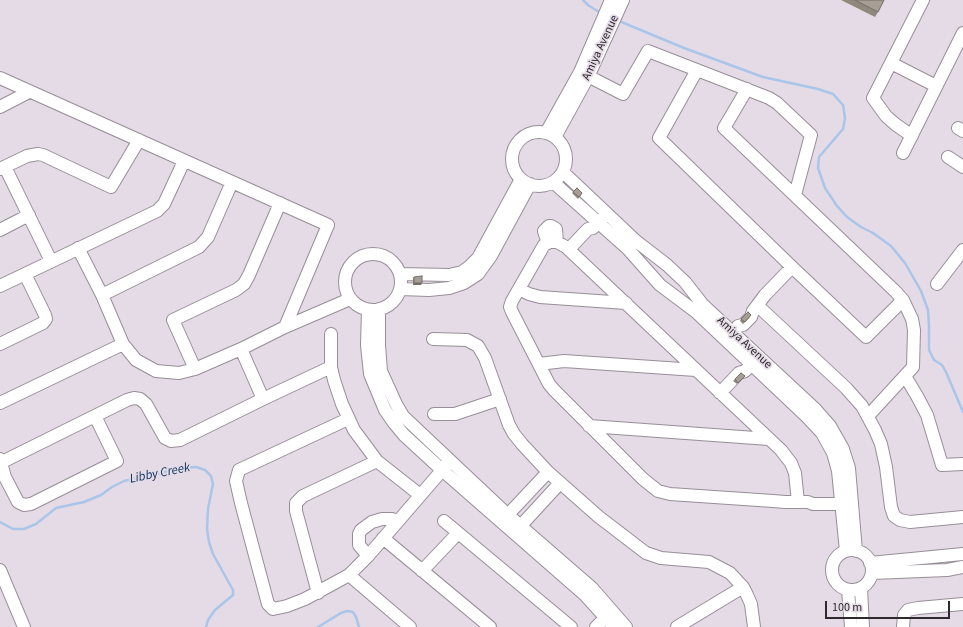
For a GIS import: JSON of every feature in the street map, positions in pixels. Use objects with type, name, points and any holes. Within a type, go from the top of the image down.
[{"type":"street","name":"Amiya Avenue","points":[[584,74],[611,0]]},
{"type":"street","name":"Amiya Avenue","points":[[550,135],[623,0]]},
{"type":"street","points":[[912,136],[895,124],[873,98],[923,0]]},
{"type":"street","points":[[903,153],[963,33]]},
{"type":"street","points":[[584,74],[623,94],[648,51],[773,100],[811,135],[795,195]]},
{"type":"street","points":[[891,63],[936,86]]},
{"type":"street","points":[[697,70],[659,138],[866,337],[903,300]]},
{"type":"street","points":[[0,78],[328,225],[285,327]]},
{"type":"street","points":[[747,89],[724,128],[893,288],[903,300],[912,319],[914,330],[913,364],[911,369],[868,416]]},
{"type":"street","points":[[0,107],[29,92]]},
{"type":"street","points":[[539,132],[550,135],[560,142],[565,153],[565,166],[563,172],[553,182],[542,186],[526,182],[517,174],[512,162],[514,149],[526,135],[539,132]]},
{"type":"street","points":[[51,261],[29,215],[2,168],[27,156],[38,154],[112,187],[139,140]]},
{"type":"street","points":[[948,157],[963,167]]},
{"type":"street","points":[[0,286],[157,211],[164,204],[184,161]]},
{"type":"street","name":"Amiya Avenue","points":[[563,172],[592,199],[600,221],[660,284],[690,308],[731,332]]},
{"type":"street","points":[[102,295],[193,251],[204,243],[232,182]]},
{"type":"street","points":[[400,274],[434,275],[456,274],[462,272],[474,263],[526,182]]},
{"type":"street","points":[[400,290],[434,290],[453,287],[464,283],[478,274],[491,256],[526,182]]},
{"type":"street","name":"Amiya Avenue","points":[[553,182],[583,209],[600,221],[641,245],[667,265],[685,282],[703,305],[731,332],[752,364],[822,433],[836,461],[841,500],[851,551]]},
{"type":"street","points":[[567,195],[577,185]]},
{"type":"street","points":[[583,209],[592,199]]},
{"type":"street","points":[[196,369],[172,320],[236,290],[244,284],[280,203]]},
{"type":"street","points":[[0,230],[29,215]]},
{"type":"street","points":[[571,251],[592,233],[600,221]]},
{"type":"street","points":[[803,502],[792,464],[769,438],[564,245],[552,242],[542,248],[511,304],[511,309],[549,384],[557,394],[643,479],[658,491],[664,493],[765,501],[803,502],[812,498],[841,500]]},
{"type":"street","points":[[78,248],[102,295],[123,344],[136,360],[156,371],[179,373],[196,369],[285,327],[350,300]]},
{"type":"street","points":[[937,284],[963,250]]},
{"type":"street","points":[[370,254],[385,256],[392,261],[400,274],[400,290],[392,302],[386,307],[373,310],[361,308],[350,300],[344,286],[344,278],[350,264],[363,255],[370,254]]},
{"type":"street","points":[[731,332],[739,320],[747,313],[755,309],[765,295],[792,267]]},
{"type":"street","points":[[0,344],[43,323],[46,319],[25,274]]},
{"type":"street","points":[[434,275],[434,290]]},
{"type":"street","points":[[597,301],[604,282]]},
{"type":"street","points":[[519,289],[540,297],[626,303]]},
{"type":"street","points":[[755,309],[846,388],[862,406],[875,430],[884,456],[892,512],[895,521],[910,522],[963,518]]},
{"type":"street","points":[[373,310],[367,346],[370,374],[382,404],[394,423],[404,434],[446,465],[585,595],[626,627]]},
{"type":"street","points":[[331,334],[331,367],[337,391],[354,430],[377,461],[420,495]]},
{"type":"street","points":[[433,340],[467,340],[478,346],[485,358],[514,434],[548,472],[599,517],[646,553],[661,558],[709,562],[730,573],[743,587],[751,604],[754,627]]},
{"type":"street","points":[[0,403],[123,344]]},
{"type":"street","points":[[241,349],[263,399]]},
{"type":"street","points":[[667,368],[676,350]]},
{"type":"street","points":[[539,364],[564,361],[696,370]]},
{"type":"street","name":"Amiya Avenue","points":[[752,364],[823,418],[830,426],[843,448],[850,479],[851,551]]},
{"type":"street","points":[[723,395],[744,378],[752,364]]},
{"type":"street","points":[[95,416],[117,461],[31,504],[24,505],[18,502],[5,477],[1,460],[131,399],[140,399],[146,404],[165,438],[171,441],[176,441],[331,367]]},
{"type":"street","points":[[905,376],[926,415],[942,465],[963,464]]},
{"type":"street","points":[[434,414],[455,414],[500,399]]},
{"type":"street","points":[[348,419],[239,470],[236,481],[268,604],[271,608],[277,610],[318,593],[348,575],[368,556],[446,465]]},
{"type":"street","points":[[738,436],[748,419]]},
{"type":"street","points":[[589,426],[769,438]]},
{"type":"street","points":[[609,445],[617,428]]},
{"type":"street","points":[[318,593],[296,511],[296,503],[303,496],[377,461]]},
{"type":"street","points":[[504,519],[548,472]]},
{"type":"street","points":[[517,530],[560,483]]},
{"type":"street","points":[[368,556],[359,545],[359,534],[361,530],[369,524],[382,519],[392,519],[397,522]]},
{"type":"street","points":[[444,521],[571,627]]},
{"type":"street","points":[[422,571],[458,533]]},
{"type":"street","points":[[383,538],[490,627]]},
{"type":"street","points":[[851,551],[864,555],[871,568],[868,582],[861,588],[848,590],[836,584],[832,572],[835,559],[851,551]]},
{"type":"street","points":[[871,568],[963,554]]},
{"type":"street","points":[[871,568],[947,570],[963,567]]},
{"type":"street","points":[[0,572],[24,627]]},
{"type":"street","points":[[348,575],[410,627]]},
{"type":"street","points":[[677,627],[743,587]]},
{"type":"street","points":[[861,588],[863,627]]},
{"type":"street","points":[[848,590],[851,627]]},
{"type":"street","points":[[904,627],[904,611],[913,608],[963,604]]},
{"type":"street","points":[[596,627],[609,614]]},
{"type":"street","points":[[609,614],[614,627]]},
{"type":"building","points":[[855,0],[884,0],[878,12]]},
{"type":"building","points":[[577,188],[582,193],[579,197],[573,192]]},
{"type":"building","points":[[422,276],[422,283],[414,283],[414,277]]},
{"type":"building","points":[[748,312],[751,315],[745,322],[741,319]]},
{"type":"building","points":[[741,373],[745,376],[738,383],[735,379]]},
{"type":"waterway","points":[[583,0],[599,12]]},
{"type":"waterway","points":[[619,21],[684,48],[763,77],[818,89],[833,94],[843,105],[845,118],[843,129],[819,157],[818,168],[825,188],[837,206],[847,217],[891,246],[905,263],[921,291],[928,310],[929,350],[934,360],[942,365],[946,372],[963,412]]},
{"type":"waterway","name":"Libby Creek","points":[[0,522],[13,529],[24,529],[36,524],[56,508],[84,502],[101,495],[124,481],[184,468],[196,467],[205,470],[211,476],[213,484],[208,509],[207,529],[209,542],[213,554],[233,590],[233,595],[215,610],[208,620],[206,627]]},
{"type":"waterway","name":"Libby Creek","points":[[318,627],[347,611],[353,612],[359,627]]}]
